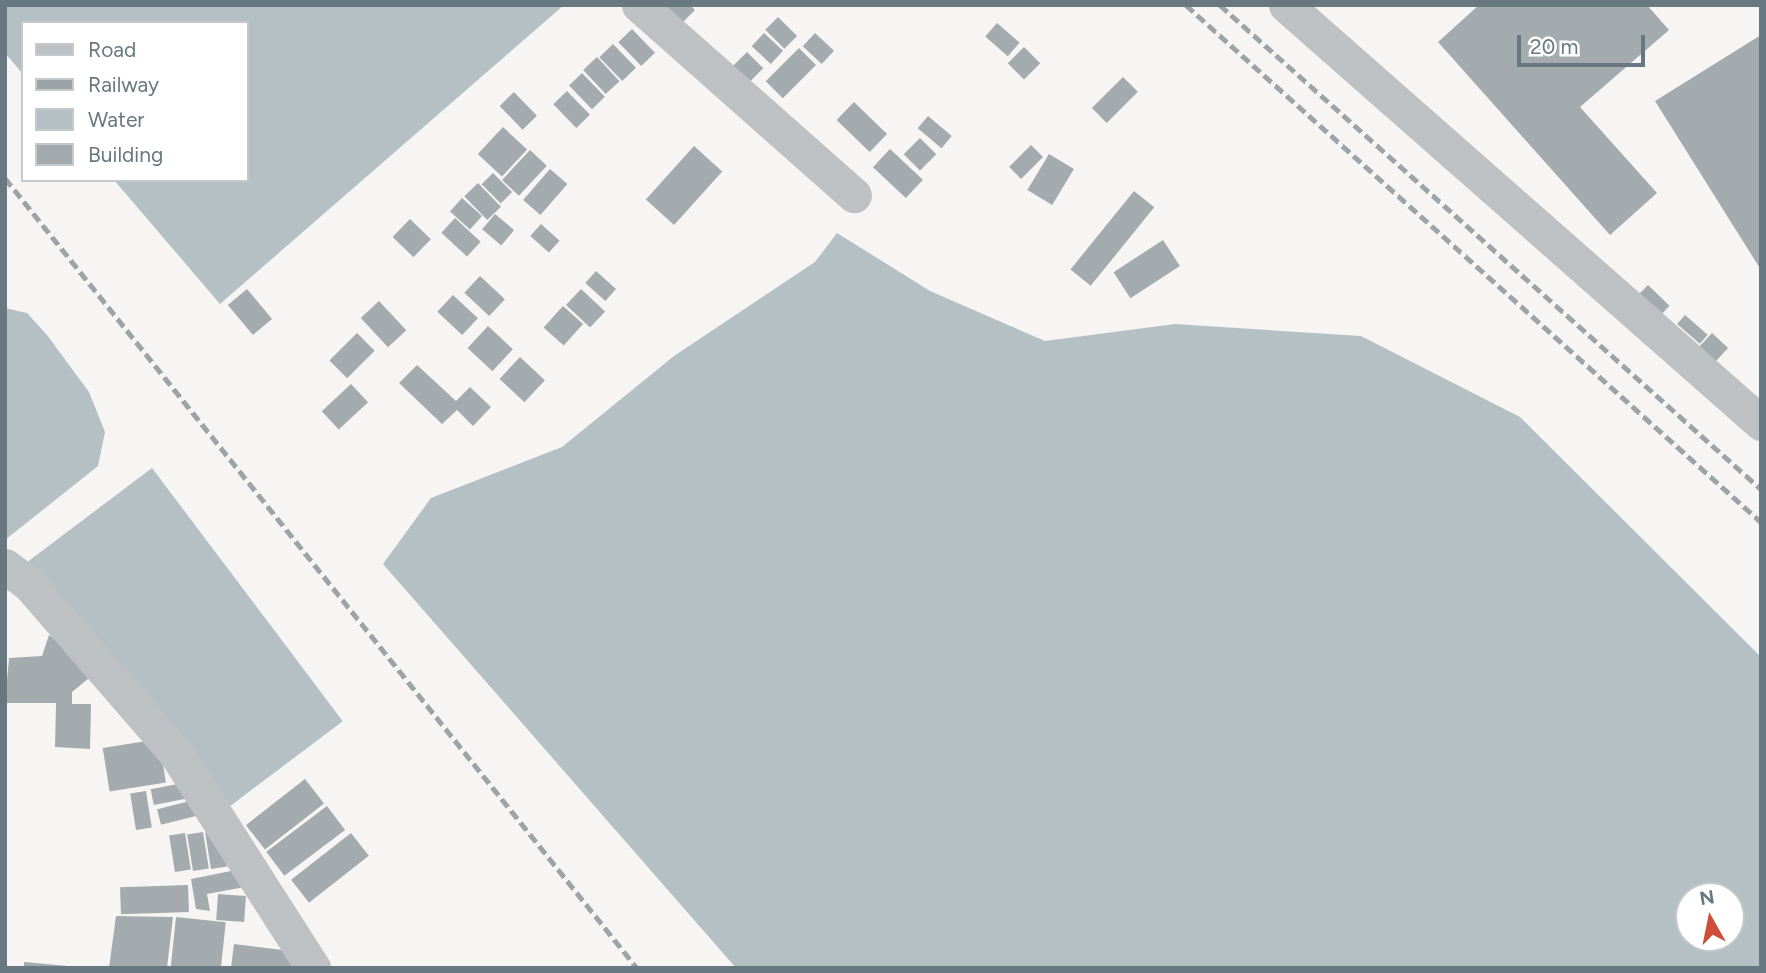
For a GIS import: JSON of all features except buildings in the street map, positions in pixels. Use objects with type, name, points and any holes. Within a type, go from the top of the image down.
[{"type":"street","points":[[639,5],[854,195]]},
{"type":"street","points":[[1286,5],[1761,423]]},
{"type":"street","points":[[14,581],[177,755],[313,968]]},
{"type":"water","points":[[5,5],[564,5],[220,304],[116,182],[248,182],[248,21],[21,21],[21,72],[5,53]]},
{"type":"water","points":[[837,233],[930,291],[1045,341],[1175,324],[1361,336],[1520,417],[1761,657],[1761,968],[736,968],[383,564],[431,498],[562,447],[674,356],[815,262]]},
{"type":"water","points":[[5,308],[27,313],[47,335],[89,392],[105,432],[98,466],[5,540]]},
{"type":"water","points":[[152,468],[343,721],[213,819],[23,565]]},
{"type":"railway","points":[[1186,5],[1761,522]]},
{"type":"railway","points":[[1220,5],[1761,489]]},
{"type":"railway","points":[[5,178],[637,968]]}]
